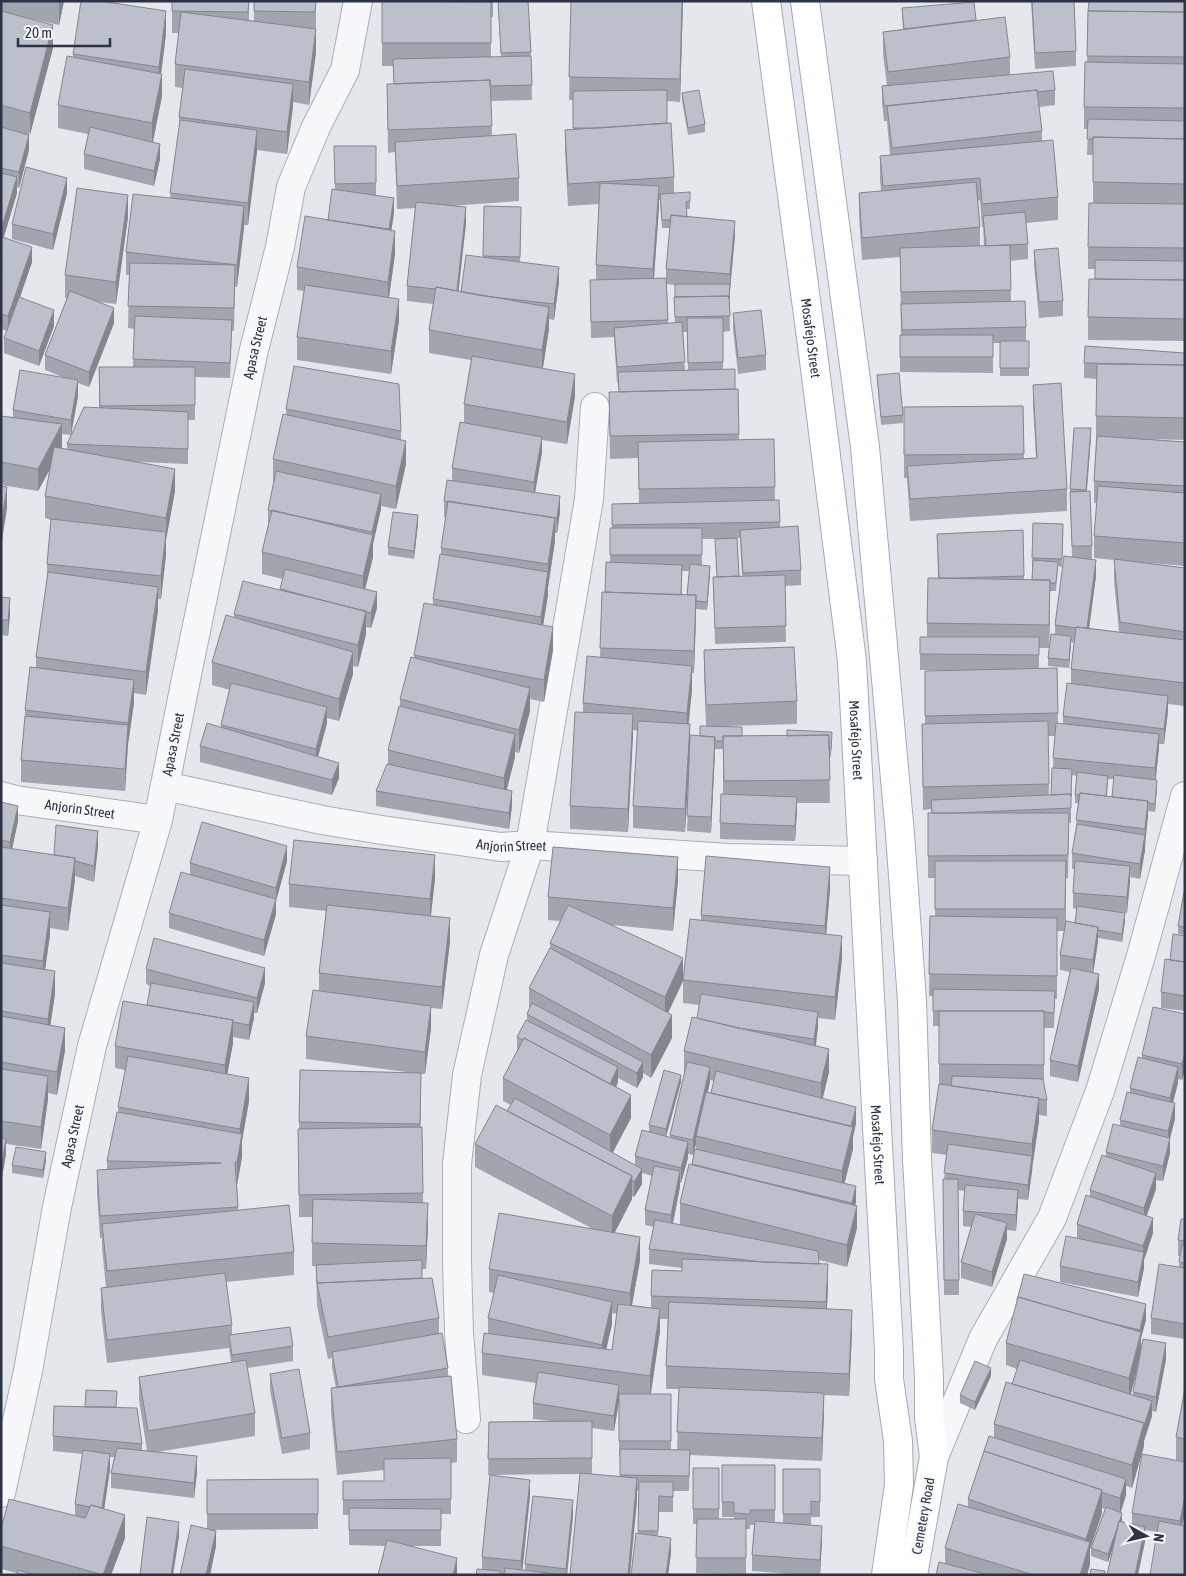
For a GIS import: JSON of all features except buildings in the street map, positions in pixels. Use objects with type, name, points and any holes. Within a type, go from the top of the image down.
[{"type":"main road","name":"Mosafejo Street","points":[[766,1],[852,661],[889,1379],[898,1441],[900,1485]]},
{"type":"main road","points":[[806,1],[865,447],[900,834],[912,1001],[917,1159],[930,1378],[929,1417],[934,1457]]},
{"type":"main road","points":[[871,1010],[912,1001]]},
{"type":"main road","name":"Cemetery Road","points":[[913,1575],[934,1457]]},
{"type":"main road","name":"Cemetery Road","points":[[886,1575],[900,1485]]},
{"type":"street","name":"Apasa Street","points":[[2,1491],[28,1371],[57,1207],[92,1046],[158,820],[251,364],[280,247],[291,187],[316,127],[345,70],[358,1]]},
{"type":"street","points":[[466,1419],[459,1333],[457,1164],[467,1075],[494,956],[530,845],[589,499],[595,406]]},
{"type":"street","name":"Anjorin Street","points":[[165,786],[322,820],[501,847],[530,845],[728,858],[863,861]]},
{"type":"street","name":"Anjorin Street","points":[[1,796],[16,800],[158,820]]},
{"type":"street","points":[[934,1457],[983,1339],[1052,1218],[1097,1100],[1141,956],[1185,796]]}]
